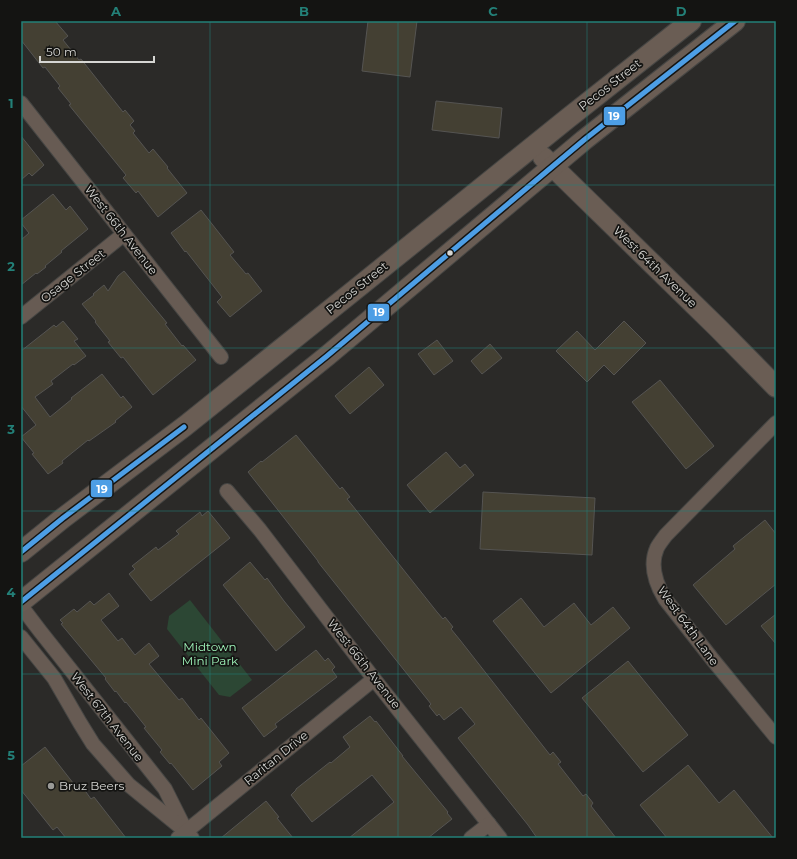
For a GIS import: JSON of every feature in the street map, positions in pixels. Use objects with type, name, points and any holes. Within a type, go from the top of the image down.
[{"type":"main road","name":"Pecos Street","points":[[21,552],[63,518],[185,426],[691,21]]},
{"type":"main road","points":[[21,602],[327,356],[551,166],[735,21]]},
{"type":"main road","name":"West 64th Avenue","points":[[533,146],[551,166],[718,328],[776,387]]},
{"type":"street","name":"West 66th Avenue","points":[[21,103],[221,357]]},
{"type":"street","name":"Osage Street","points":[[21,317],[124,234]]},
{"type":"street","name":"West 64th Lane","points":[[776,423],[666,535],[657,548],[654,557],[655,578],[665,599],[776,737]]},
{"type":"street","name":"West 66th Avenue","points":[[227,491],[260,530],[374,679],[500,838]]},
{"type":"street","name":"West 67th Avenue","points":[[21,606],[164,789],[185,836]]},
{"type":"street","name":"West 67th Avenue","points":[[21,637],[54,678],[94,744],[129,785],[161,812],[185,836]]},
{"type":"street","name":"Raritan Drive","points":[[185,836],[374,679]]},
{"type":"street","points":[[471,838],[489,824]]},
{"type":"green space","name":"Midtown Mini Park","points":[[190,600],[252,680],[230,697],[219,695],[167,629],[169,616]]},
{"type":"building","points":[[21,21],[55,21],[68,36],[63,40],[79,60],[81,59],[123,112],[125,110],[134,121],[130,125],[135,131],[133,133],[149,153],[153,149],[187,193],[158,217],[138,191],[136,193],[123,178],[126,175],[69,105],[71,104],[58,88],[60,86],[45,67],[43,68],[21,40]]},
{"type":"building","points":[[368,21],[417,21],[410,77],[362,71]]},
{"type":"building","points":[[436,101],[502,108],[499,138],[432,130]]},
{"type":"building","points":[[21,136],[44,165],[32,176],[29,173],[21,180]]},
{"type":"building","points":[[53,194],[66,210],[70,206],[88,229],[61,251],[62,252],[45,266],[46,267],[21,285],[21,240],[29,233],[21,223],[21,220]]},
{"type":"building","points":[[201,210],[234,252],[230,255],[246,274],[248,273],[262,291],[230,317],[217,302],[222,297],[171,233]]},
{"type":"building","points":[[124,271],[167,323],[165,324],[182,346],[183,345],[196,360],[153,395],[123,357],[121,358],[108,342],[110,341],[82,304],[104,285],[108,291],[118,276]]},
{"type":"building","points":[[63,321],[78,339],[74,341],[86,356],[51,381],[53,384],[35,397],[50,417],[72,399],[71,398],[102,374],[121,398],[123,396],[132,407],[115,421],[116,422],[89,441],[88,440],[62,461],[63,463],[48,474],[21,437],[36,425],[21,406],[21,351],[54,325],[56,327]]},
{"type":"building","points":[[624,321],[646,343],[614,375],[604,365],[587,382],[556,351],[577,331],[595,350]]},
{"type":"building","points":[[437,340],[453,361],[434,375],[418,354]]},
{"type":"building","points":[[490,344],[502,358],[482,374],[471,361]]},
{"type":"building","points":[[369,367],[384,385],[350,414],[335,396]]},
{"type":"building","points":[[660,380],[714,446],[686,469],[632,402]]},
{"type":"building","points":[[296,435],[340,489],[342,487],[350,497],[347,499],[437,612],[443,619],[445,617],[453,627],[451,629],[550,755],[553,752],[561,762],[558,764],[583,796],[586,794],[593,803],[591,806],[616,838],[537,838],[458,738],[475,724],[461,707],[444,720],[439,714],[437,716],[429,706],[431,704],[248,472]]},
{"type":"building","points":[[446,452],[460,468],[465,464],[474,475],[430,513],[407,485]]},
{"type":"building","points":[[483,492],[595,498],[592,555],[480,549]]},
{"type":"building","points":[[208,511],[230,538],[151,601],[129,574],[135,569],[132,566],[156,547],[158,550],[179,534],[176,531],[200,512],[202,516]]},
{"type":"building","points":[[765,520],[776,534],[776,584],[726,625],[693,585],[735,549],[733,546]]},
{"type":"building","points":[[250,562],[265,580],[267,578],[305,627],[276,651],[223,585]]},
{"type":"building","points":[[109,593],[119,606],[101,620],[118,641],[122,638],[135,655],[149,643],[159,656],[149,664],[179,700],[182,698],[199,720],[201,718],[229,753],[219,762],[222,766],[193,790],[160,752],[162,750],[144,728],[146,727],[126,702],[125,703],[116,691],[115,692],[105,679],[106,678],[61,624],[63,623],[60,620],[74,609],[77,612],[90,601],[94,605]]},
{"type":"building","points":[[521,598],[544,627],[574,603],[591,625],[613,607],[630,628],[551,693],[493,621]]},
{"type":"building","points":[[776,614],[776,644],[761,626]]},
{"type":"building","points":[[316,650],[325,661],[328,658],[335,667],[332,670],[337,677],[275,724],[277,727],[264,737],[242,708]]},
{"type":"building","points":[[628,661],[688,735],[643,772],[582,698]]},
{"type":"building","points":[[370,716],[375,722],[376,721],[452,819],[428,838],[349,838],[394,802],[372,775],[312,822],[291,795],[296,789],[350,747],[343,737]]},
{"type":"building","points":[[45,747],[77,788],[81,785],[91,799],[94,797],[126,838],[66,838],[57,827],[53,830],[21,790],[21,766]]},
{"type":"building","points":[[688,765],[719,803],[734,790],[773,838],[667,838],[640,805]]},
{"type":"building","points":[[266,801],[293,838],[221,838]]},
{"type":"transit line","name":"19","points":[[21,602],[327,356],[584,140],[735,21]]},
{"type":"transit line","name":"19","points":[[21,552],[63,518],[184,427]]},
{"type":"place","name":"Bruz Beers","points":[[51,786]]}]
